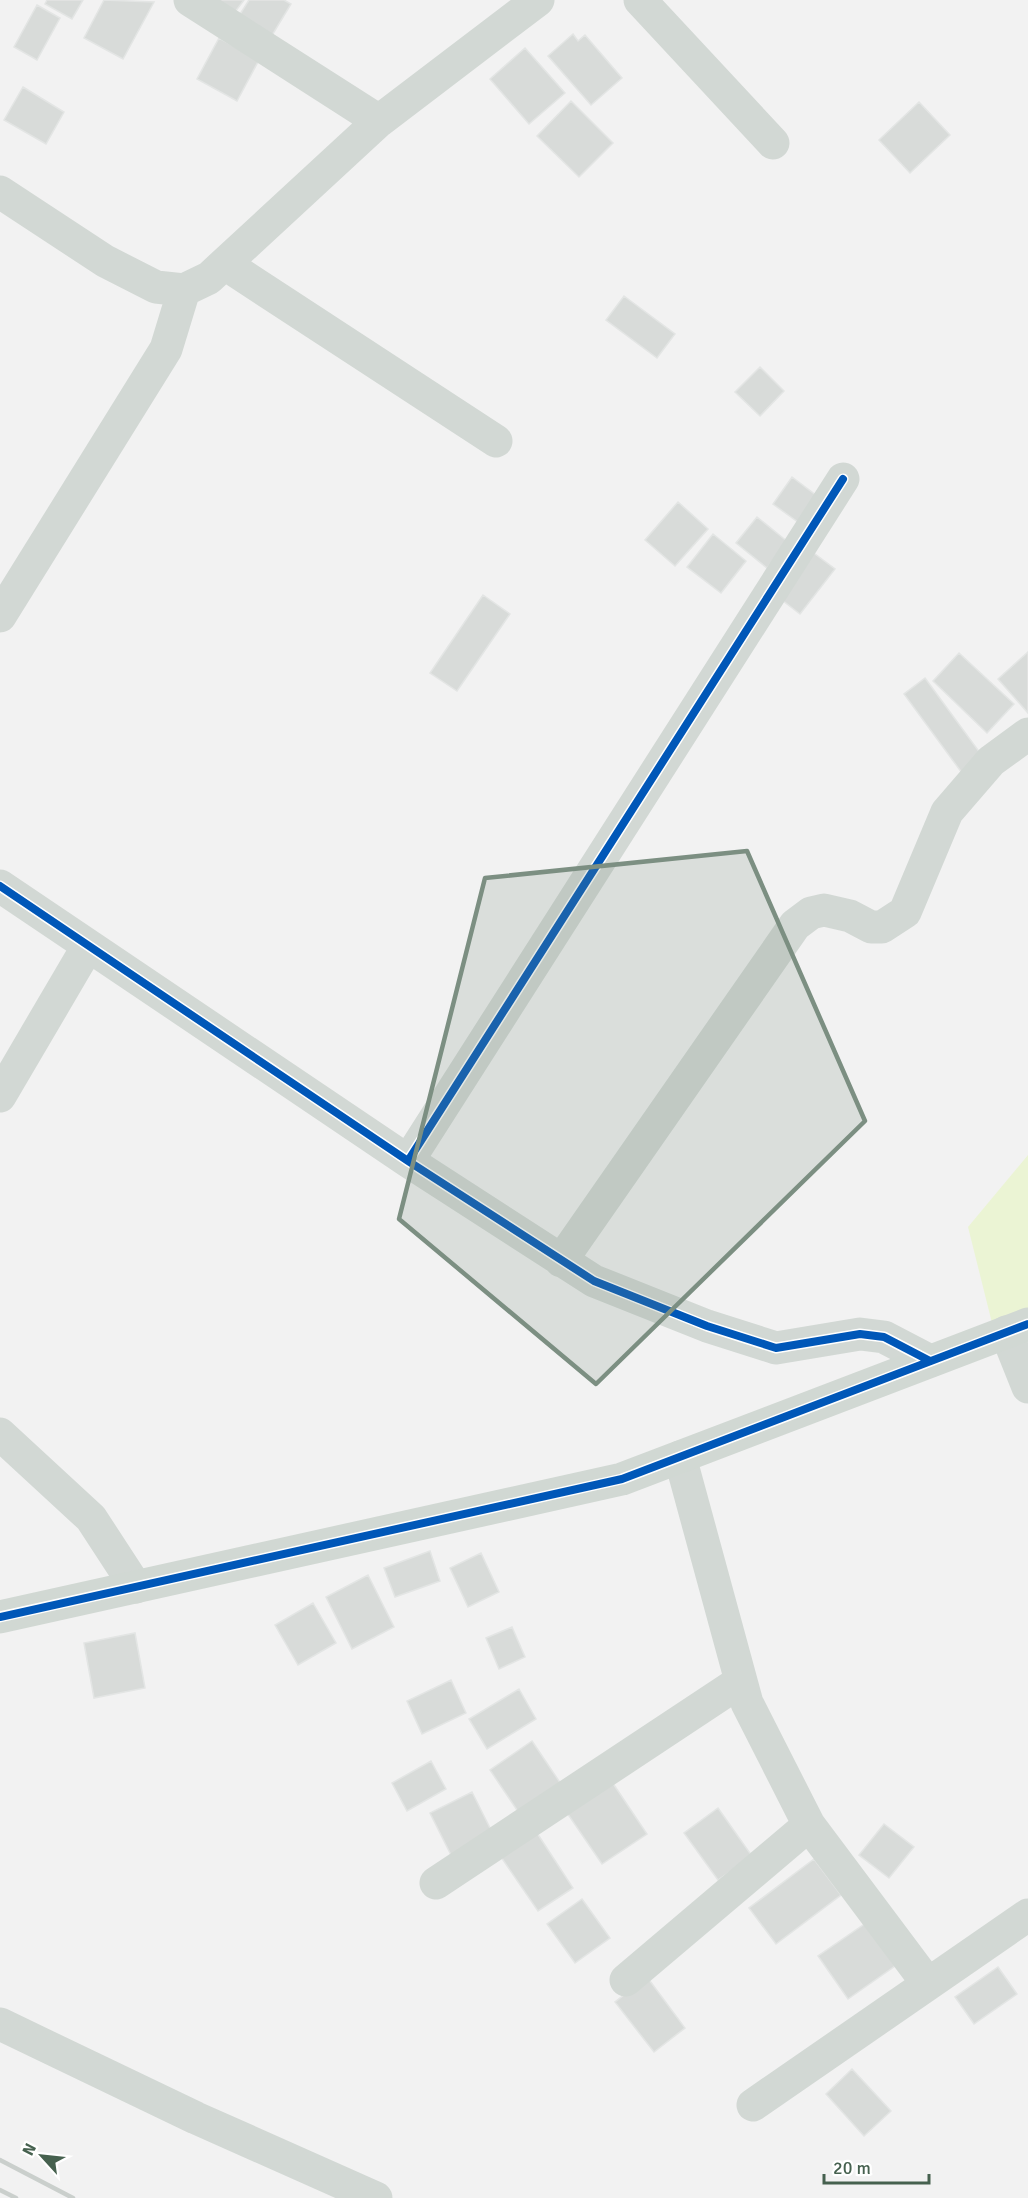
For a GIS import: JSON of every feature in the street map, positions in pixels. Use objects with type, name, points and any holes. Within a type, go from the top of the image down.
[{"type":"street","points":[[190,0],[379,121]]},
{"type":"street","points":[[0,192],[105,261],[156,287],[184,290],[208,278],[225,264],[379,121],[538,0]]},
{"type":"street","points":[[640,0],[773,142]]},
{"type":"street","points":[[225,264],[496,441]]},
{"type":"street","points":[[0,616],[166,349],[184,290]]},
{"type":"street","points":[[408,1161],[843,479]]},
{"type":"street","points":[[561,1261],[795,925],[810,913],[824,910],[850,916],[871,927],[882,927],[905,912],[947,812],[991,761],[1028,734]]},
{"type":"street","points":[[0,886],[408,1161],[594,1281],[707,1326],[776,1348],[860,1334],[884,1337],[930,1361]]},
{"type":"street","points":[[0,1096],[88,946]]},
{"type":"street","points":[[0,1617],[622,1479],[1017,1328],[1028,1387]]},
{"type":"street","points":[[0,1434],[91,1518],[136,1587]]},
{"type":"street","points":[[680,1457],[747,1703],[809,1825],[928,1984]]},
{"type":"street","points":[[436,1883],[741,1681]]},
{"type":"street","points":[[626,1980],[809,1825]]},
{"type":"street","points":[[753,2105],[1028,1915]]},
{"type":"street","points":[[0,2024],[196,2118],[376,2198]]},
{"type":"highlighted area","points":[[747,851],[865,1121],[596,1384],[399,1219],[485,878]]},
{"type":"green space","points":[[1028,1155],[1028,1309],[992,1323],[968,1227]]},
{"type":"building","points":[[47,0],[83,0],[72,19],[45,4]]},
{"type":"building","points":[[104,0],[154,2],[123,59],[84,38]]},
{"type":"building","points":[[205,0],[244,0],[229,20]]},
{"type":"building","points":[[249,0],[284,0],[291,4],[268,42],[235,22]]},
{"type":"building","points":[[37,5],[60,18],[37,60],[14,47]]},
{"type":"building","points":[[573,34],[578,41],[585,35],[622,78],[591,105],[548,56]]},
{"type":"building","points":[[219,38],[259,60],[237,101],[197,79]]},
{"type":"building","points":[[525,48],[565,93],[529,124],[490,79]]},
{"type":"building","points":[[23,87],[64,112],[46,144],[4,120]]},
{"type":"building","points":[[571,101],[613,143],[579,177],[537,136]]},
{"type":"building","points":[[919,102],[950,135],[910,173],[879,140]]},
{"type":"building","points":[[624,296],[675,334],[657,358],[606,320]]},
{"type":"building","points":[[760,367],[784,391],[760,416],[735,392]]},
{"type":"building","points":[[792,477],[821,499],[802,525],[773,504]]},
{"type":"building","points":[[678,502],[708,529],[675,566],[645,540]]},
{"type":"building","points":[[757,517],[788,542],[767,568],[736,543]]},
{"type":"building","points":[[713,534],[746,561],[721,593],[687,567]]},
{"type":"building","points":[[807,548],[835,569],[800,614],[773,593]]},
{"type":"building","points":[[483,595],[510,614],[457,691],[430,673]]},
{"type":"building","points":[[1028,652],[1028,713],[998,679]]},
{"type":"building","points":[[959,653],[1014,704],[987,733],[933,681]]},
{"type":"building","points":[[925,678],[986,761],[965,777],[904,694]]},
{"type":"building","points":[[430,1551],[440,1581],[395,1597],[384,1568]]},
{"type":"building","points":[[481,1553],[499,1592],[468,1607],[450,1568]]},
{"type":"building","points":[[368,1575],[394,1627],[352,1649],[326,1597]]},
{"type":"building","points":[[313,1603],[336,1643],[298,1665],[275,1625]]},
{"type":"building","points":[[512,1627],[525,1657],[499,1669],[486,1638]]},
{"type":"building","points":[[135,1633],[145,1688],[94,1698],[84,1643]]},
{"type":"building","points":[[451,1680],[466,1713],[422,1734],[407,1701]]},
{"type":"building","points":[[519,1689],[536,1719],[487,1749],[469,1719]]},
{"type":"building","points":[[532,1741],[561,1784],[519,1813],[490,1770]]},
{"type":"building","points":[[431,1761],[446,1789],[407,1811],[392,1783]]},
{"type":"building","points":[[610,1779],[647,1834],[602,1864],[565,1810]]},
{"type":"building","points":[[472,1792],[493,1834],[451,1855],[430,1813]]},
{"type":"building","points":[[718,1808],[752,1856],[718,1880],[684,1833]]},
{"type":"building","points":[[884,1824],[914,1847],[889,1878],[859,1855]]},
{"type":"building","points":[[537,1833],[573,1888],[538,1911],[501,1857]]},
{"type":"building","points":[[814,1859],[841,1895],[776,1944],[749,1908]]},
{"type":"building","points":[[582,1899],[610,1938],[575,1963],[547,1924]]},
{"type":"building","points":[[866,1923],[895,1966],[848,1999],[818,1956]]},
{"type":"building","points":[[998,1967],[1017,1994],[974,2024],[955,1997]]},
{"type":"building","points":[[647,1977],[685,2028],[654,2052],[615,2002]]},
{"type":"building","points":[[852,2069],[891,2111],[864,2136],[826,2094]]},
{"type":"railway","points":[[0,2160],[73,2198]]},
{"type":"railway","points":[[0,2190],[16,2198]]},
{"type":"cycle path","points":[[408,1161],[843,479]]},
{"type":"cycle path","points":[[0,886],[408,1161],[594,1281],[707,1326],[776,1348],[860,1334],[884,1337],[930,1361]]},
{"type":"cycle path","points":[[0,1617],[622,1479],[1028,1324]]}]
